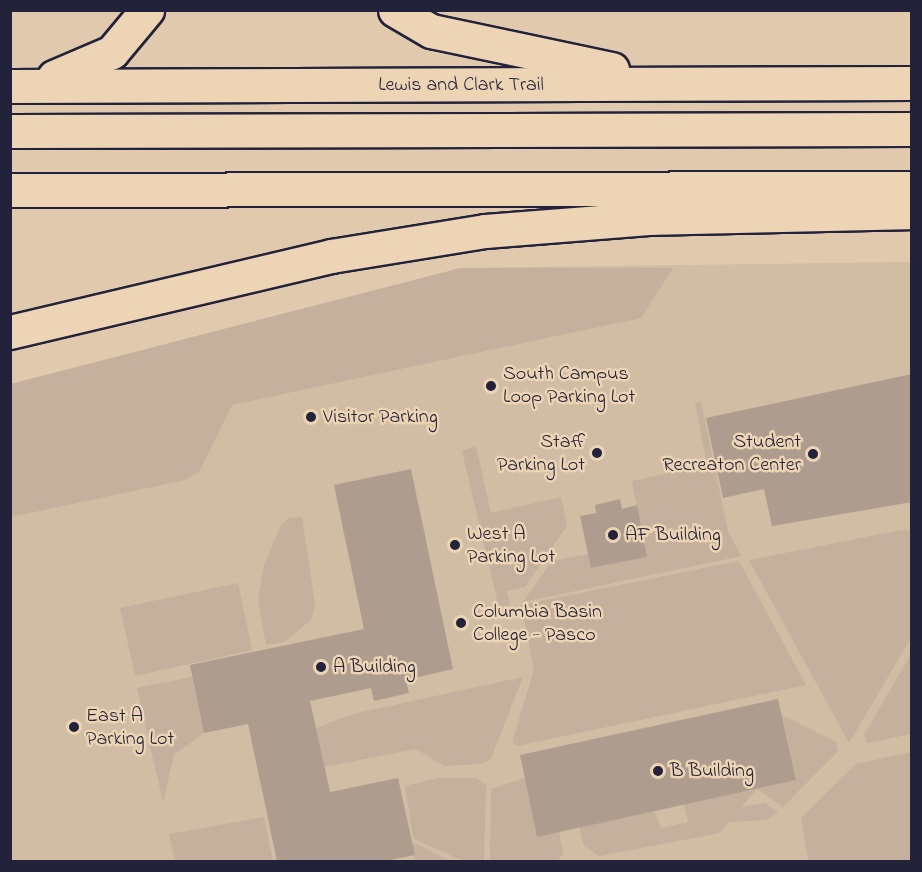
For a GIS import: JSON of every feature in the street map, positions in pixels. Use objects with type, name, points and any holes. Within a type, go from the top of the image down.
[{"type":"highway","points":[[10,80],[53,77],[94,63],[128,37],[147,10]]},
{"type":"highway","points":[[395,10],[430,31],[485,46],[637,74],[781,83]]},
{"type":"highway","name":"Lewis and Clark Trail","points":[[10,86],[912,83]]},
{"type":"highway","points":[[10,131],[912,129]]},
{"type":"highway","points":[[10,190],[912,188]]},
{"type":"highway","points":[[10,332],[331,256],[453,236],[651,218],[912,212]]},
{"type":"shaded area","name":"Columbia Basin College - Pasco","points":[[911,262],[911,861],[11,862],[11,384],[461,268]]},
{"type":"shaded area","points":[[461,268],[673,268],[641,318],[232,405],[199,472],[185,480],[11,517],[11,384]]},
{"type":"shaded area","points":[[701,402],[728,531],[741,556],[523,602],[552,561],[588,554],[591,568],[647,557],[632,481],[707,465],[695,403]]},
{"type":"shaded area","points":[[476,446],[491,513],[561,497],[567,526],[525,587],[507,591],[510,605],[499,608],[462,451]]},
{"type":"shaded area","points":[[302,517],[315,605],[311,620],[284,642],[266,645],[258,599],[264,566],[281,525],[289,518]]},
{"type":"shaded area","points":[[901,530],[911,531],[911,638],[849,743],[749,560]]},
{"type":"shaded area","points":[[739,561],[806,685],[517,746],[512,742],[534,670],[521,605]]},
{"type":"shaded area","points":[[238,583],[252,650],[135,676],[120,608]]},
{"type":"shaded area","points":[[911,654],[911,734],[867,743],[864,735]]},
{"type":"shaded area","points":[[192,677],[204,733],[174,755],[163,802],[137,688]]},
{"type":"shaded area","points":[[523,677],[491,758],[483,764],[444,766],[416,749],[324,767],[316,728],[353,714]]},
{"type":"shaded area","points":[[782,715],[836,742],[838,751],[783,807],[757,789],[741,807],[765,803],[778,812],[767,820],[729,822],[720,833],[599,856],[584,846],[579,827],[654,811],[661,828],[688,822],[684,804],[796,780]]},
{"type":"shaded area","points":[[911,752],[911,861],[808,861],[801,818],[856,764]]},
{"type":"shaded area","points":[[438,778],[477,778],[486,785],[484,861],[463,861],[413,838],[405,786]]},
{"type":"shaded area","points":[[525,778],[537,836],[559,832],[563,854],[557,861],[490,862],[491,789]]},
{"type":"shaded area","points":[[264,817],[273,861],[175,861],[169,834]]},
{"type":"shaded area","points":[[412,842],[450,861],[415,861]]},
{"type":"building","name":"Student Recreaton Center","points":[[912,374],[912,502],[772,526],[764,489],[723,498],[706,418]]},
{"type":"building","name":"A Building","points":[[411,469],[453,669],[406,680],[409,693],[374,701],[371,688],[310,701],[330,792],[398,778],[415,855],[385,861],[277,861],[248,724],[204,733],[190,665],[364,629],[334,485]]},
{"type":"building","name":"AF Building","points":[[620,499],[622,509],[637,505],[647,557],[591,568],[580,516],[596,513],[595,505]]},
{"type":"building","name":"B Building","points":[[778,699],[796,780],[537,837],[520,755]]},
{"type":"place","name":"South Campus Loop Parking Lot","points":[[491,386]]},
{"type":"place","name":"Visitor Parking","points":[[311,417]]},
{"type":"place","name":"Staff Parking Lot","points":[[597,453]]},
{"type":"place","name":"Student Recreaton Center","points":[[813,454]]},
{"type":"place","name":"AF Building","points":[[613,535]]},
{"type":"place","name":"West A Parking Lot","points":[[455,545]]},
{"type":"place","name":"Columbia Basin College - Pasco","points":[[461,623]]},
{"type":"place","name":"A Building","points":[[321,667]]},
{"type":"place","name":"East A Parking Lot","points":[[74,727]]},
{"type":"place","name":"B Building","points":[[658,771]]}]
